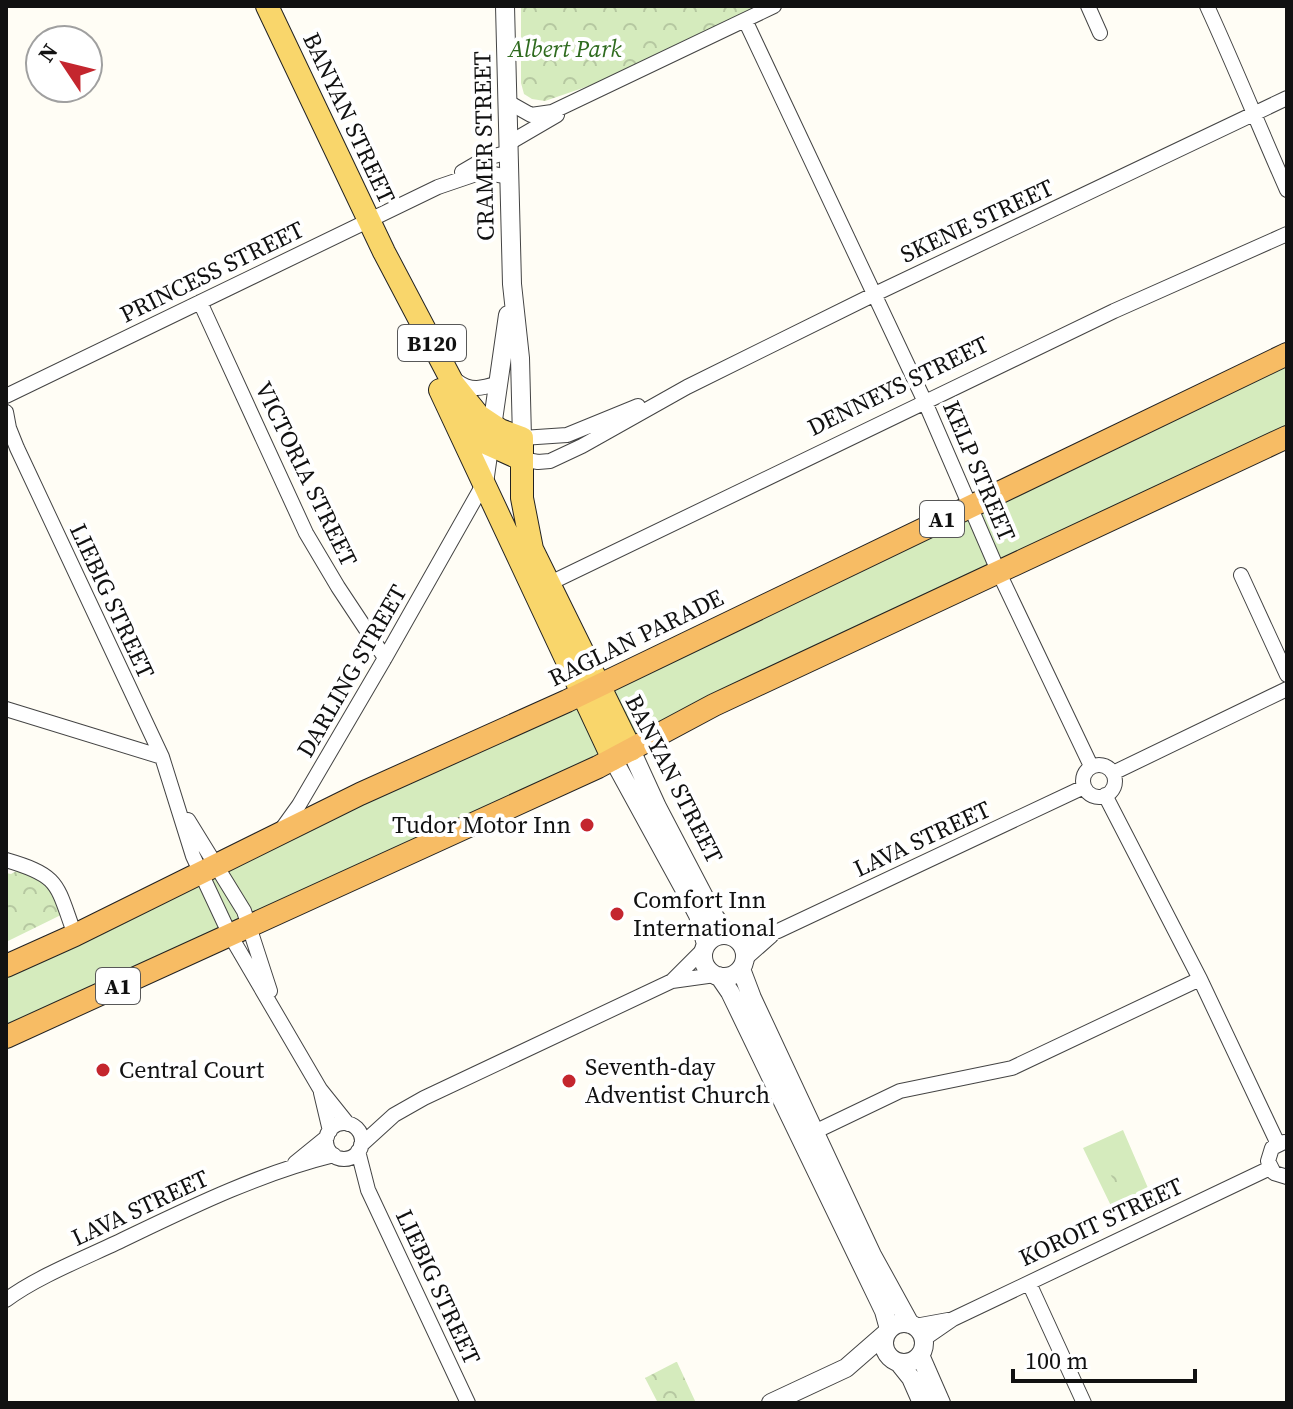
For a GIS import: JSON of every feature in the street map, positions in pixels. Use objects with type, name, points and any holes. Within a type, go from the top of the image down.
[{"type":"highway","name":"RAGLAN PARADE","points":[[6,966],[279,833],[590,690],[1287,354]]},
{"type":"highway","name":"A1","points":[[6,1037],[622,754],[714,705],[1287,437]]},
{"type":"main road","name":"BANYAN STREET","points":[[267,6],[444,382],[465,401],[490,435],[521,448],[523,506],[541,586]]},
{"type":"main road","name":"B120","points":[[444,382],[487,493]]},
{"type":"main road","name":"BANYAN STREET","points":[[487,493],[541,586],[622,754]]},
{"type":"main road","points":[[487,493],[505,503],[523,506]]},
{"type":"street","name":"CRAMER STREET","points":[[505,6],[512,284],[520,358],[521,448]]},
{"type":"street","points":[[508,102],[525,113],[545,115],[774,6]]},
{"type":"street","points":[[1088,6],[1100,33]]},
{"type":"street","points":[[1207,6],[1287,190]]},
{"type":"street","name":"KELP STREET","points":[[745,20],[875,294],[999,573],[1091,766]]},
{"type":"street","name":"PRINCESS STREET","points":[[438,187],[603,89]]},
{"type":"street","name":"SKENE STREET","points":[[521,448],[544,462],[560,456],[687,387],[875,294],[1287,98]]},
{"type":"street","name":"PRINCESS STREET","points":[[6,396],[438,187],[482,172],[510,177]]},
{"type":"street","name":"DENNEYS STREET","points":[[541,586],[1114,311],[1287,234]]},
{"type":"street","name":"CRAMER STREET","points":[[490,435],[512,284]]},
{"type":"street","name":"VICTORIA STREET","points":[[200,302],[306,533],[385,658]]},
{"type":"street","points":[[444,382],[472,389],[499,383]]},
{"type":"street","name":"SKENE STREET","points":[[521,448],[567,435],[687,387]]},
{"type":"street","name":"LIEBIG STREET","points":[[6,412],[22,459],[162,757],[180,808],[276,1011],[320,1089],[351,1125]]},
{"type":"street","points":[[487,493],[490,435]]},
{"type":"street","name":"SKENE STREET","points":[[523,506],[532,475],[560,456]]},
{"type":"street","name":"DARLING STREET","points":[[460,528],[474,514],[487,493]]},
{"type":"street","name":"DARLING STREET","points":[[279,833],[306,793],[460,528],[487,493]]},
{"type":"street","points":[[1241,575],[1287,675]]},
{"type":"street","points":[[1113,773],[1287,689]]},
{"type":"street","points":[[6,709],[162,757]]},
{"type":"street","name":"BANYAN STREET","points":[[622,754],[657,807],[714,916],[725,931],[735,938]]},
{"type":"street","name":"BANYAN STREET","points":[[622,754],[698,915],[705,947]]},
{"type":"street","points":[[1100,765],[1113,773],[1114,784],[1105,795],[1095,796],[1084,787],[1085,773],[1091,766],[1100,765]]},
{"type":"street","name":"LAVA STREET","points":[[735,938],[753,938],[778,931],[1084,787]]},
{"type":"street","points":[[1105,795],[1282,1143],[1269,1154],[1270,1168],[1279,1177],[1287,1177]]},
{"type":"street","points":[[6,860],[40,871],[53,880],[75,935]]},
{"type":"street","name":"LIEBIG STREET","points":[[208,868],[244,911],[240,930],[276,1011]]},
{"type":"street","name":"LAVA STREET","points":[[743,964],[778,931]]},
{"type":"street","points":[[672,981],[721,935],[735,938],[744,948],[743,964],[752,998],[884,1311],[887,1332],[883,1345],[911,1378],[922,1403]]},
{"type":"street","points":[[705,947],[705,964],[730,992],[917,1336],[941,1403]]},
{"type":"street","points":[[394,1115],[351,1157],[338,1157],[328,1147],[328,1134],[338,1125],[394,1115],[672,981],[731,976],[743,964]]},
{"type":"street","points":[[809,1134],[900,1091],[1012,1068],[1200,979]]},
{"type":"street","name":"LIEBIG STREET","points":[[320,1089],[328,1134]]},
{"type":"street","points":[[351,1125],[361,1135],[360,1148]]},
{"type":"street","name":"LAVA STREET","points":[[292,1166],[328,1134]]},
{"type":"street","name":"LIEBIG STREET","points":[[360,1148],[368,1190],[468,1403]]},
{"type":"street","name":"LIEBIG STREET","points":[[338,1157],[368,1190]]},
{"type":"street","name":"LAVA STREET","points":[[7,1298],[217,1195],[292,1166],[338,1157]]},
{"type":"street","name":"KOROIT STREET","points":[[917,1336],[1270,1168]]},
{"type":"street","points":[[1029,1283],[1084,1403]]},
{"type":"street","points":[[771,1403],[852,1364],[899,1323],[917,1336]]},
{"type":"street","points":[[852,1364],[911,1362],[917,1336]]},
{"type":"green space","name":"Albert Park","points":[[521,6],[761,6],[603,81],[545,101],[524,94],[521,83]]},
{"type":"green space","points":[[1287,354],[1287,437],[6,1037],[6,966]]},
{"type":"green space","points":[[20,869],[40,871],[65,913],[6,942],[6,873]]},
{"type":"green space","points":[[1123,1130],[1151,1195],[1114,1212],[1083,1148]]},
{"type":"green space","points":[[1116,1153],[1131,1180],[1117,1187],[1103,1160]]},
{"type":"green space","points":[[677,1362],[696,1403],[658,1403],[645,1378]]},
{"type":"place","name":"Tudor Motor Inn","points":[[587,825]]},
{"type":"place","name":"Comfort Inn International","points":[[617,914]]},
{"type":"place","name":"Central Court","points":[[103,1070]]},
{"type":"place","name":"Seventh-day Adventist Church","points":[[569,1081]]}]
